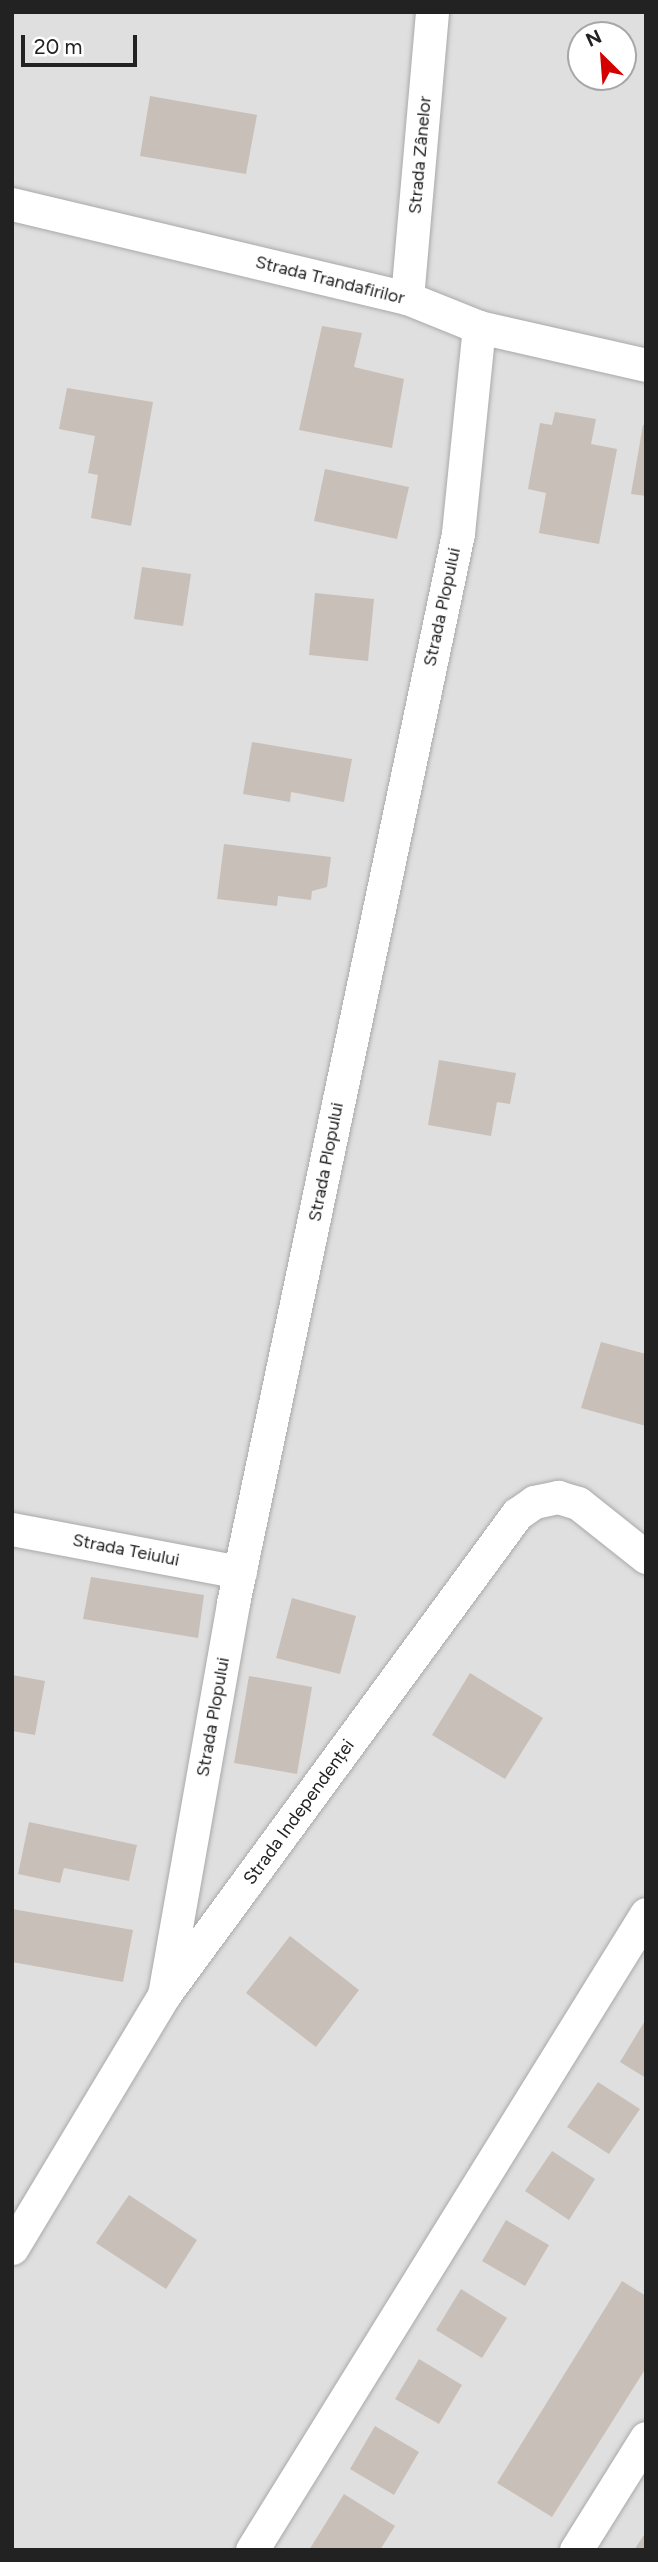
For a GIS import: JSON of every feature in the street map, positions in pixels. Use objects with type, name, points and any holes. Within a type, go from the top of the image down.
[{"type":"street","name":"Strada Zânelor","points":[[407,298],[432,12]]},
{"type":"street","name":"Strada Trandafirilor","points":[[12,204],[407,298],[479,327],[646,365]]},
{"type":"street","name":"Strada Plopului","points":[[164,1995],[240,1572],[458,533],[479,327]]},
{"type":"street","name":"Strada Independenței","points":[[13,2243],[164,1995],[517,1514],[534,1502],[558,1497],[578,1503],[646,1557]]},
{"type":"street","name":"Strada Teiului","points":[[12,1529],[240,1572]]},
{"type":"street","points":[[251,2550],[646,1914]]},
{"type":"street","points":[[576,2550],[646,2438]]},
{"type":"shaded area","points":[[12,12],[646,12],[646,2550],[12,2550]]},
{"type":"building","points":[[150,96],[257,115],[246,174],[140,156]]},
{"type":"building","points":[[322,326],[362,333],[354,367],[404,379],[392,448],[299,430]]},
{"type":"building","points":[[67,388],[153,402],[131,526],[91,518],[98,475],[88,473],[95,436],[59,429]]},
{"type":"building","points":[[555,412],[596,419],[591,444],[617,449],[599,544],[539,533],[546,493],[528,489],[540,423],[552,425]]},
{"type":"building","points":[[643,425],[646,426],[646,496],[631,494]]},
{"type":"building","points":[[325,469],[409,487],[397,539],[314,521]]},
{"type":"building","points":[[142,567],[191,574],[183,626],[134,619]]},
{"type":"building","points":[[315,593],[374,599],[368,661],[309,655]]},
{"type":"building","points":[[252,742],[352,759],[344,802],[291,792],[290,802],[243,794]]},
{"type":"building","points":[[224,844],[331,857],[327,887],[312,891],[311,900],[278,896],[277,906],[217,899]]},
{"type":"building","points":[[439,1060],[516,1073],[510,1104],[497,1102],[491,1136],[428,1125]]},
{"type":"building","points":[[601,1342],[646,1354],[646,1426],[581,1408]]},
{"type":"building","points":[[91,1577],[204,1595],[198,1638],[83,1619]]},
{"type":"building","points":[[292,1598],[356,1616],[340,1674],[276,1658]]},
{"type":"building","points":[[470,1673],[543,1718],[505,1779],[432,1735]]},
{"type":"building","points":[[12,1675],[45,1681],[35,1735],[12,1731]]},
{"type":"building","points":[[249,1676],[312,1687],[297,1774],[234,1763]]},
{"type":"building","points":[[29,1822],[137,1845],[129,1881],[64,1868],[60,1883],[18,1874]]},
{"type":"building","points":[[12,1909],[133,1930],[123,1982],[12,1962]]},
{"type":"building","points":[[290,1936],[359,1990],[316,2047],[246,1993]]},
{"type":"building","points":[[646,2019],[646,2078],[620,2062]]},
{"type":"building","points":[[598,2082],[640,2109],[609,2154],[567,2127]]},
{"type":"building","points":[[552,2151],[595,2179],[569,2220],[525,2191]]},
{"type":"building","points":[[129,2195],[197,2240],[166,2289],[96,2243]]},
{"type":"building","points":[[506,2220],[549,2245],[525,2286],[482,2261]]},
{"type":"building","points":[[622,2281],[646,2296],[646,2368],[552,2517],[497,2483]]},
{"type":"building","points":[[461,2289],[507,2318],[482,2358],[436,2330]]},
{"type":"building","points":[[419,2359],[462,2385],[439,2424],[395,2399]]},
{"type":"building","points":[[375,2426],[419,2452],[394,2495],[350,2469]]},
{"type":"building","points":[[344,2494],[395,2526],[380,2550],[309,2550]]},
{"type":"building","points":[[646,2532],[646,2550],[634,2550]]}]
